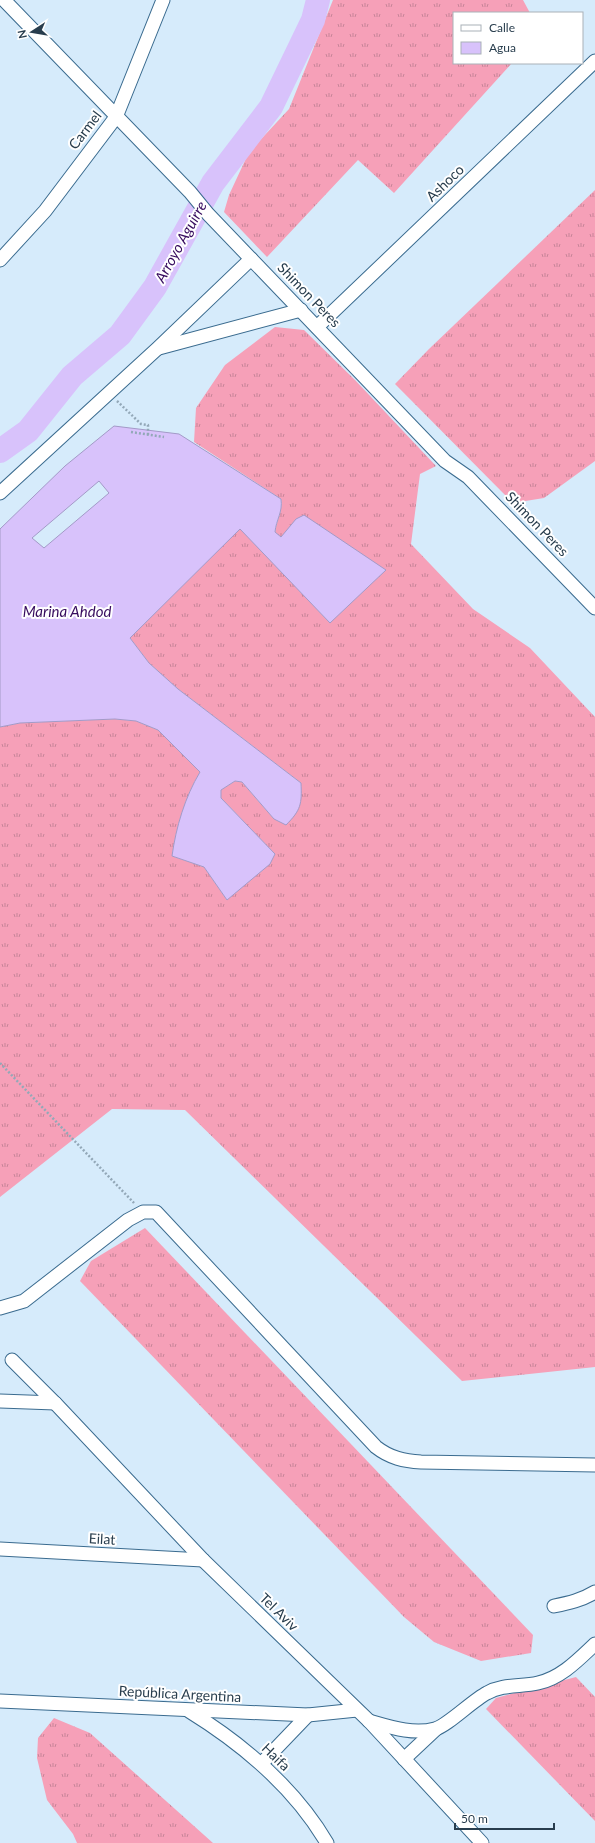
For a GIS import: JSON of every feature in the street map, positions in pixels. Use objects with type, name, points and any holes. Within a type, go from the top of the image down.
[{"type":"street","name":"Shimon Peres","points":[[4,0],[190,192],[208,214],[445,461],[468,477],[595,608]]},
{"type":"street","name":"Carmel","points":[[0,260],[45,211],[116,117],[163,0]]},
{"type":"street","name":"Ashoco","points":[[317,327],[595,61]]},
{"type":"street","points":[[0,493],[158,348],[251,259]]},
{"type":"street","points":[[158,348],[301,310]]},
{"type":"street","points":[[0,1308],[8,1307],[24,1301],[128,1220],[143,1212],[156,1212],[376,1447],[385,1454],[396,1458],[421,1462],[595,1465]]},
{"type":"street","name":"Tel Aviv","points":[[12,1360],[55,1403],[203,1560],[369,1721],[482,1843]]},
{"type":"street","points":[[0,1401],[55,1403]]},
{"type":"street","name":"Eilat","points":[[0,1549],[203,1560]]},
{"type":"street","points":[[554,1606],[585,1598],[595,1592]]},
{"type":"street","points":[[404,1758],[436,1729],[487,1692],[499,1688],[539,1683],[558,1675],[576,1662],[595,1644]]},
{"type":"street","name":"República Argentina","points":[[3,1703],[308,1715],[357,1710]]},
{"type":"street","name":"Haifa","points":[[187,1710],[219,1730],[262,1763],[314,1822],[327,1843]]},
{"type":"street","points":[[262,1763],[308,1715]]},
{"type":"street","points":[[369,1721],[415,1732],[436,1729]]},
{"type":"path","points":[[109,393],[141,424],[148,425],[148,435]]},
{"type":"path","points":[[131,432],[164,437]]},
{"type":"path","points":[[0,1063],[143,1212]]},
{"type":"green space","points":[[333,0],[523,0],[529,12],[453,12],[453,64],[511,64],[394,193],[358,160],[267,257],[224,212],[229,195],[249,152],[289,109]]},
{"type":"green space","points":[[595,190],[595,461],[544,498],[513,503],[395,384],[429,349]]},
{"type":"green space","points":[[275,327],[304,330],[355,380],[436,466],[420,474],[411,544],[473,609],[530,648],[595,717],[595,1367],[462,1381],[185,1110],[112,1109],[0,1197],[0,727],[20,723],[115,719],[136,721],[158,730],[200,772],[182,813],[172,856],[204,867],[227,900],[275,854],[221,798],[221,790],[235,781],[242,782],[274,819],[301,783],[178,689],[149,663],[130,638],[240,528],[330,623],[289,529],[281,537],[275,533],[281,508],[281,499],[194,442],[196,408],[225,365]]},
{"type":"green space","points":[[145,1228],[533,1635],[531,1653],[481,1661],[434,1642],[404,1617],[80,1281],[91,1261]]},
{"type":"green space","points":[[576,1677],[595,1697],[595,1821],[486,1709],[496,1698]]},
{"type":"green space","points":[[54,1718],[90,1733],[213,1843],[77,1843],[73,1834],[47,1800],[37,1758],[38,1738]]},
{"type":"water","name":"Marina Ahdod","points":[[114,426],[179,434],[281,499],[281,508],[275,532],[281,537],[296,519],[304,515],[386,570],[330,623],[240,529],[130,638],[149,663],[178,689],[301,783],[300,806],[298,811],[286,825],[274,819],[242,782],[235,781],[221,790],[221,798],[275,854],[270,864],[227,900],[204,867],[172,856],[182,812],[200,772],[158,730],[136,721],[115,719],[20,723],[0,727],[0,529],[65,466]],"holes":[[[99,481],[109,493],[44,548],[32,538]]]},
{"type":"waterway","name":"Arroyo Aguirre","points":[[0,451],[28,431],[72,376],[120,335],[155,287],[213,183],[271,107],[313,20],[318,0]]}]
